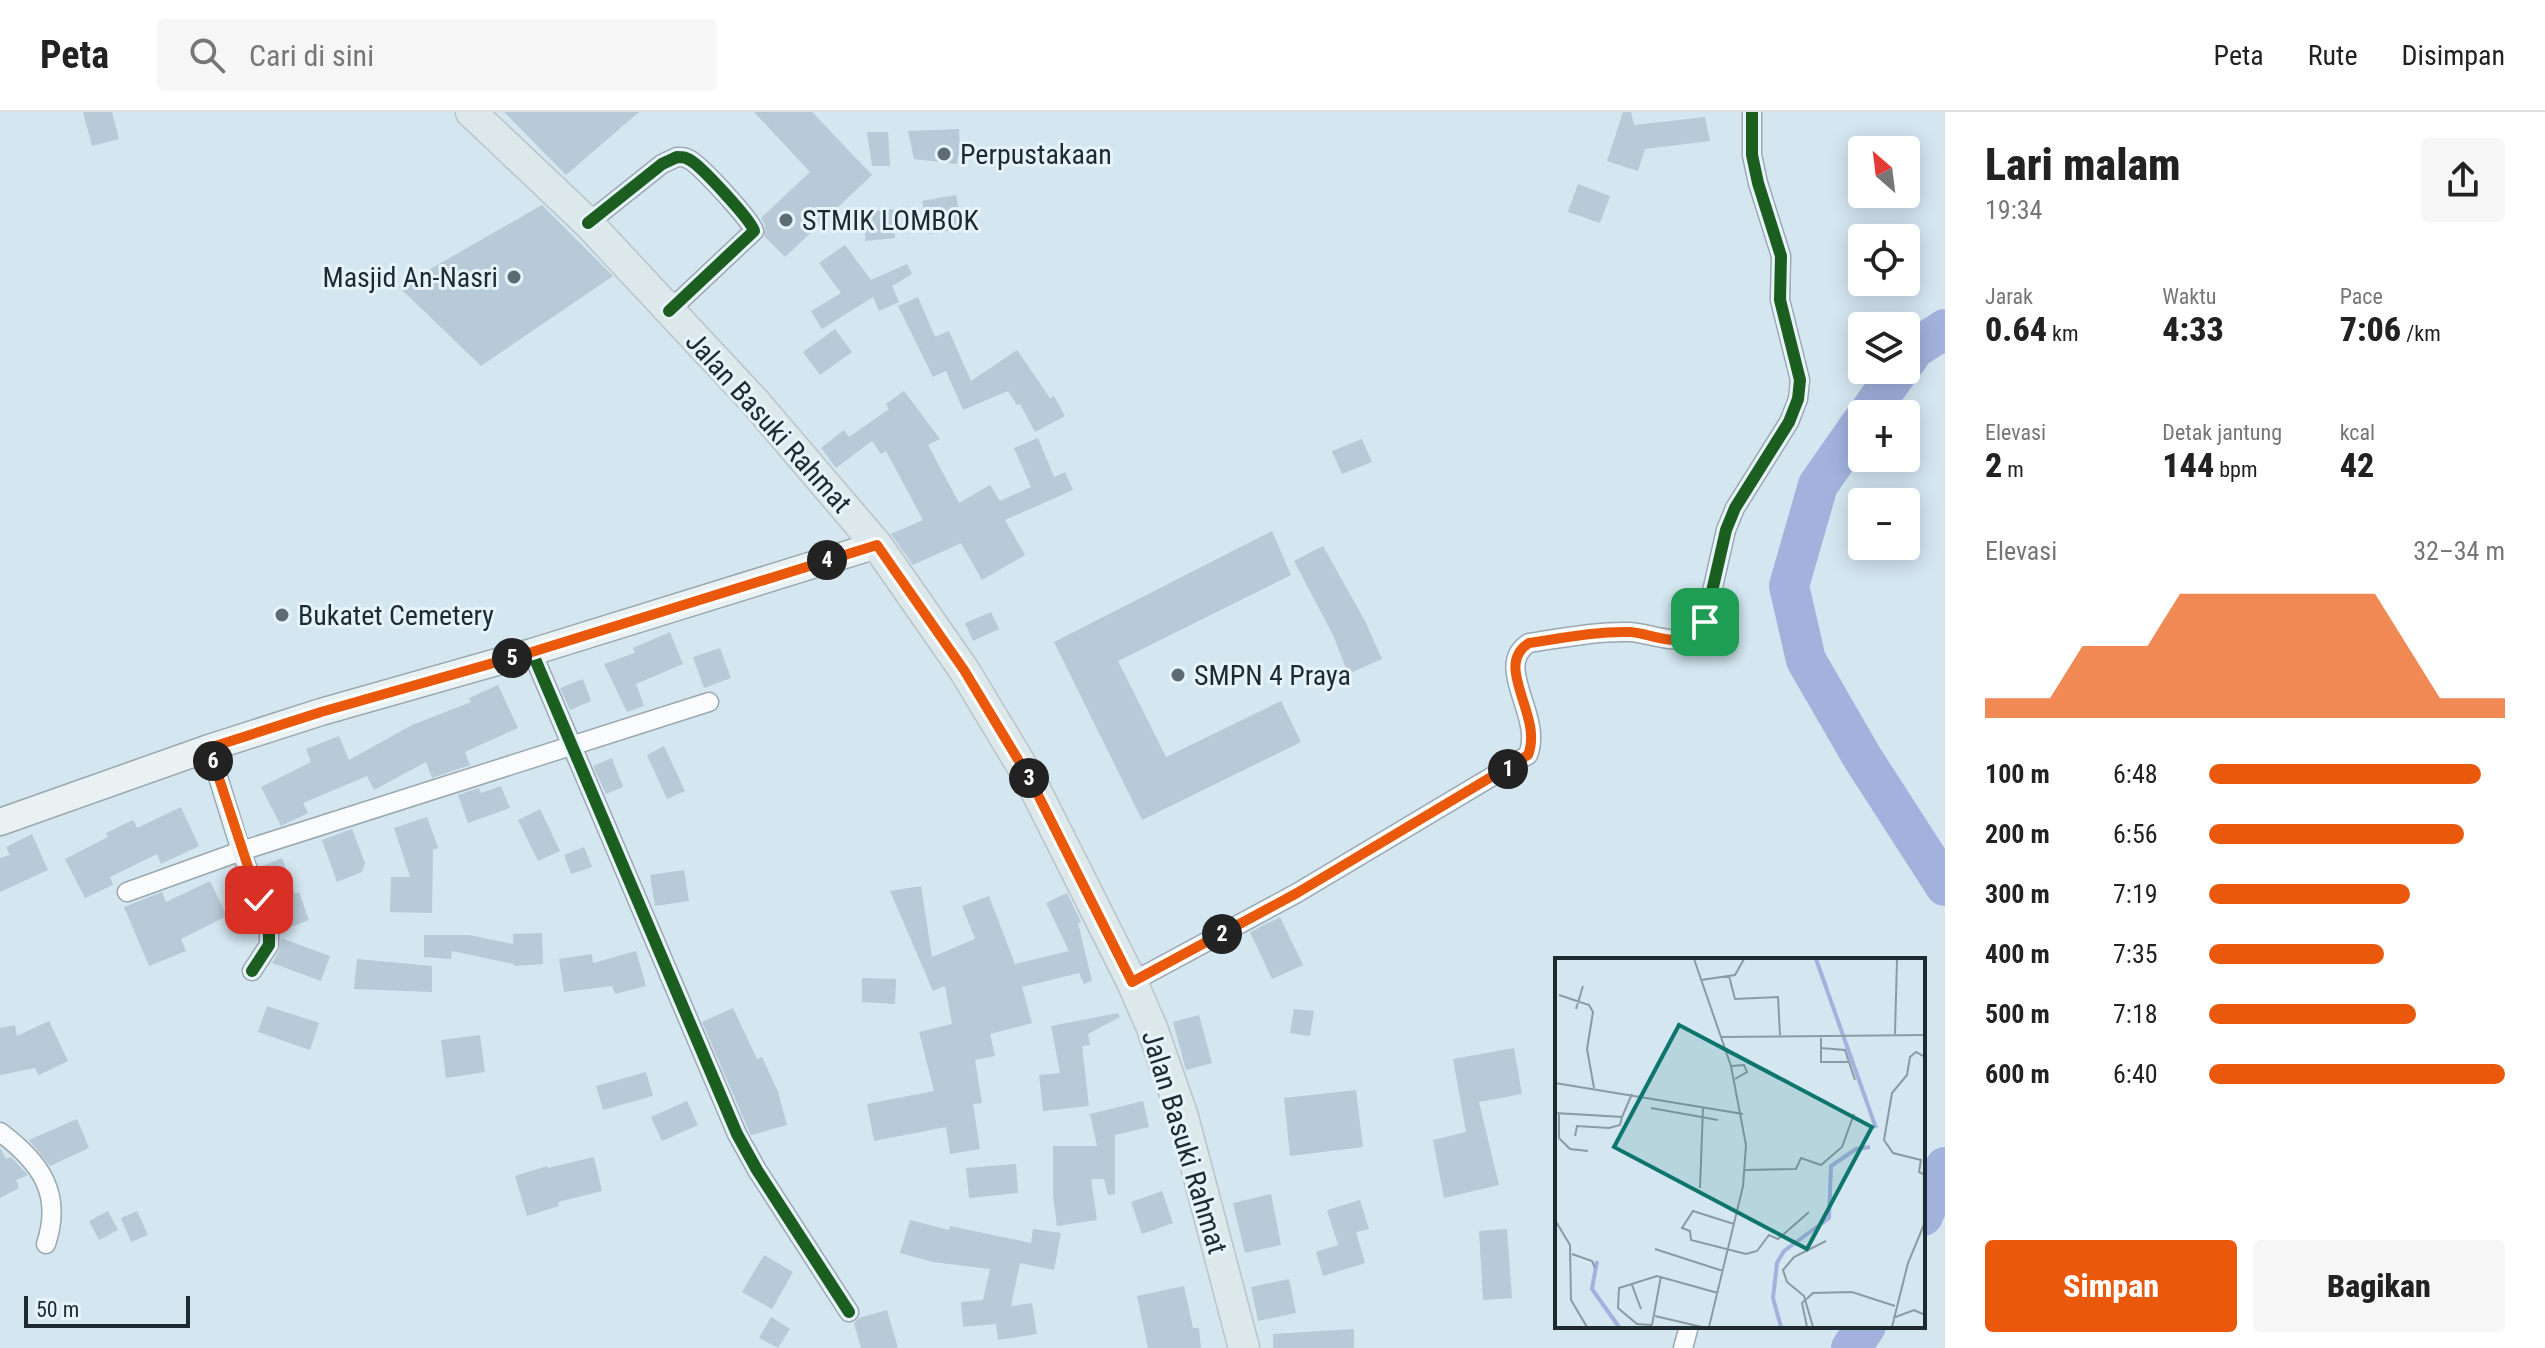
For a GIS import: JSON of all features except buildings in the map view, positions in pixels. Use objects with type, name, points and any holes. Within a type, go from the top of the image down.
[{"type":"main road","name":"Jalan Basuki Rahmat","points":[[471,112],[588,223],[755,402],[877,545],[964,670],[1031,781],[1132,982],[1183,1117],[1244,1348]]},
{"type":"main road","points":[[0,822],[321,712],[532,652],[877,545]]},
{"type":"street","points":[[1132,982],[1297,893],[1528,755],[1533,743],[1532,730],[1515,671],[1515,658],[1520,649],[1529,643],[1634,632],[1657,638],[1683,639],[1695,634],[1705,622],[1726,530],[1735,508],[1789,422],[1798,399],[1800,380],[1780,300],[1781,256],[1752,155],[1752,112]]},
{"type":"street","points":[[588,223],[662,164],[677,157],[693,162],[730,200],[751,223],[754,231],[669,311]]},
{"type":"street","points":[[532,652],[737,1134],[849,1312]]},
{"type":"street","points":[[127,892],[241,851],[709,702]]},
{"type":"street","points":[[209,748],[270,932],[269,945],[252,971]]},
{"type":"street","points":[[0,1132],[41,1171],[47,1182],[52,1223],[46,1244]]},
{"type":"street","points":[[1683,1348],[1688,1328]]},
{"type":"waterway","points":[[1920,345],[1945,329]]},
{"type":"waterway","points":[[1878,400],[1889,384]]},
{"type":"waterway","points":[[1848,442],[1818,485],[1789,586],[1806,660],[1862,757],[1945,886]]},
{"type":"waterway","points":[[1925,1212],[1945,1167]]},
{"type":"waterway","points":[[1851,1348],[1865,1328]]},
{"type":"cycle path","points":[[1132,982],[1297,893],[1528,755],[1530,724],[1515,665],[1519,653],[1529,643],[1617,632],[1679,639],[1692,635],[1705,622],[1726,530],[1735,508],[1789,422],[1798,399],[1800,380],[1780,300],[1781,256],[1752,155],[1752,112]]},
{"type":"cycle path","points":[[588,223],[662,164],[677,157],[687,158],[696,164],[725,194],[754,231],[669,311]]},
{"type":"cycle path","points":[[532,652],[737,1134],[849,1312]]},
{"type":"cycle path","points":[[209,748],[269,927],[269,945],[252,971]]},
{"type":"place","name":"Perpustakaan","points":[[944,154]]},
{"type":"place","name":"STMIK LOMBOK","points":[[786,220]]},
{"type":"place","name":"Masjid An-Nasri","points":[[514,277]]},
{"type":"place","name":"Bukatet Cemetery","points":[[282,615]]},
{"type":"place","name":"SMPN 4 Praya","points":[[1178,675]]},
{"type":"route","points":[[259,900],[209,748],[877,545],[964,670],[1031,781],[1132,982],[1297,893],[1528,755],[1533,743],[1532,730],[1515,671],[1515,658],[1520,649],[1529,643],[1634,632],[1657,638],[1683,639],[1695,634],[1705,622]]}]
